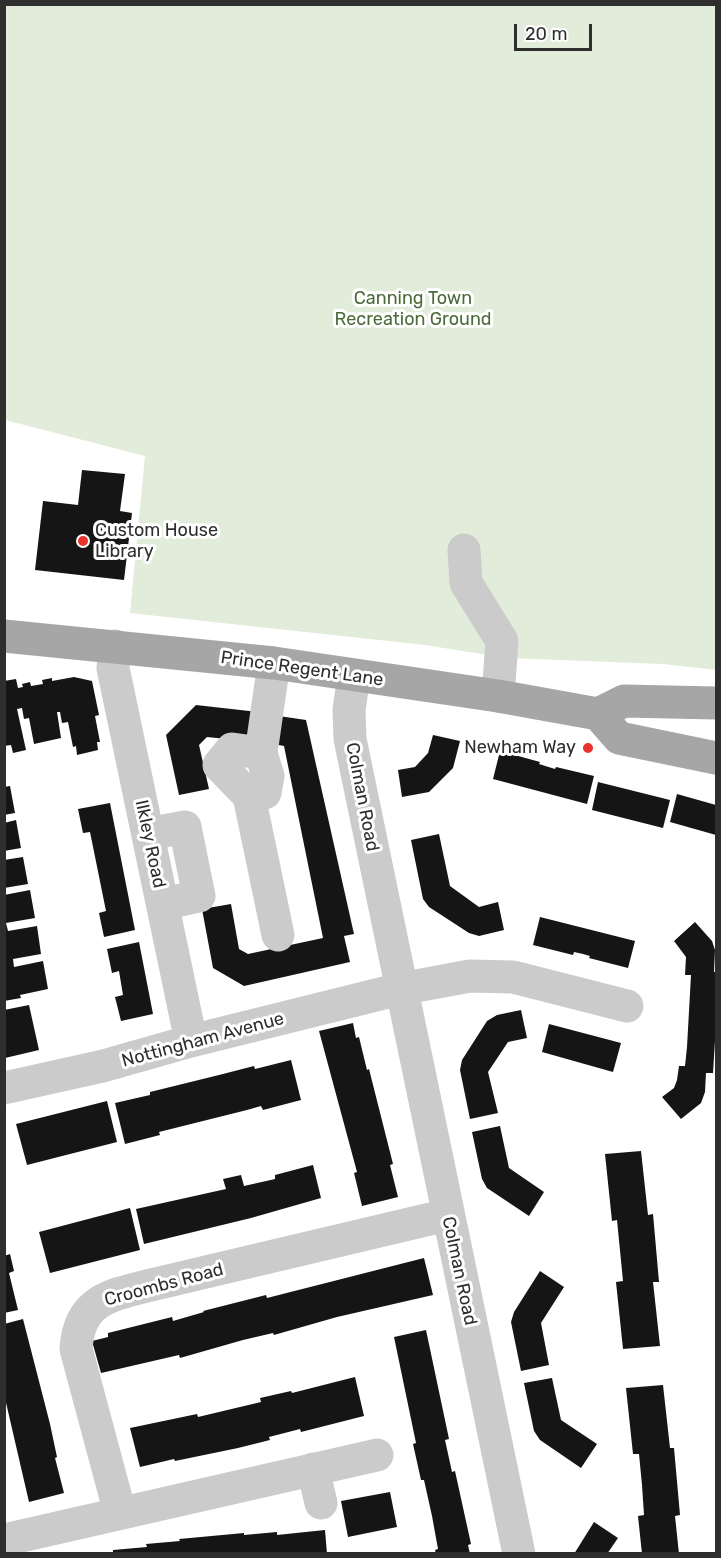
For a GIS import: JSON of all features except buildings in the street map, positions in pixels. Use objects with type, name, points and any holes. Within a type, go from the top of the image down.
[{"type":"main road","name":"Prince Regent Lane","points":[[4,636],[274,663],[498,696],[598,714]]},
{"type":"main road","points":[[717,703],[624,700],[598,714],[619,738],[717,758]]},
{"type":"street","points":[[464,550],[466,583],[502,642],[498,696]]},
{"type":"street","name":"Ilkley Road","points":[[115,646],[113,668],[191,1041]]},
{"type":"street","points":[[249,796],[265,793],[268,776],[261,753],[274,663]]},
{"type":"street","name":"Colman Road","points":[[354,675],[349,710],[350,739],[400,989],[519,1554]]},
{"type":"street","points":[[261,753],[232,749],[219,765],[249,796],[278,935]]},
{"type":"street","points":[[400,989],[470,976],[513,977],[627,1006]]},
{"type":"street","name":"Nottingham Avenue","points":[[4,1088],[400,989]]},
{"type":"street","name":"Croombs Road","points":[[120,1513],[76,1349],[77,1333],[84,1315],[98,1301],[118,1293],[447,1215]]},
{"type":"street","points":[[4,1540],[377,1455]]},
{"type":"street","points":[[313,1469],[321,1503]]},
{"type":"green space","name":"Canning Town Recreation Ground","points":[[6,5],[716,5],[716,670],[663,664],[507,658],[425,645],[130,613],[145,456],[5,420]]},
{"type":"place","name":"Custom House Library","points":[[83,541]]},
{"type":"place","name":"Newham Way","points":[[588,748]]}]
